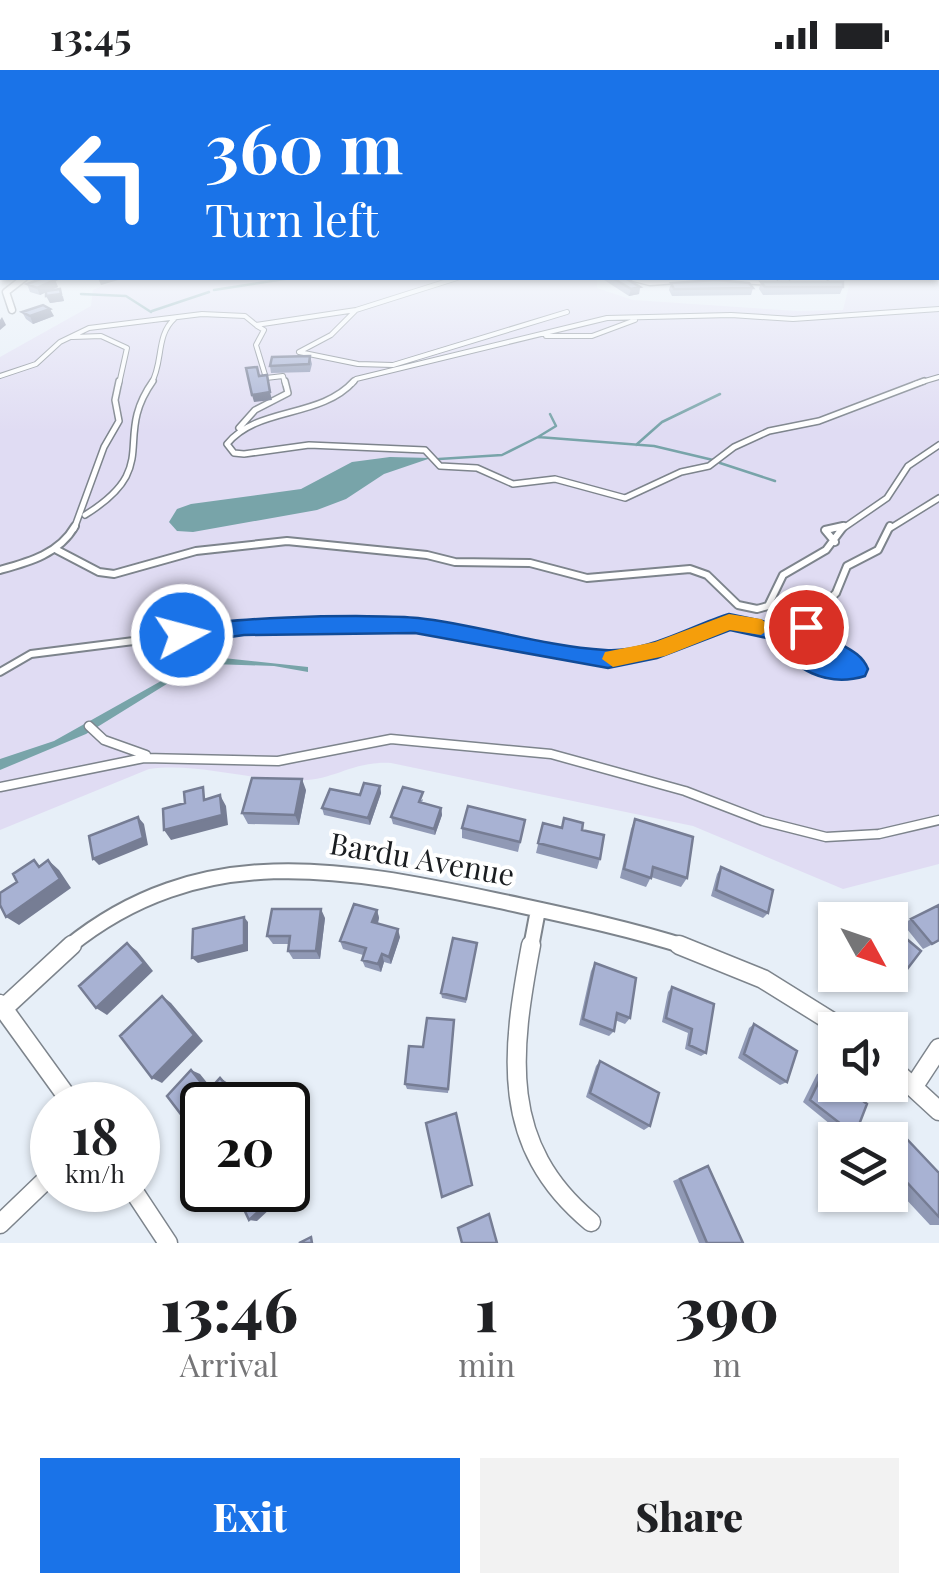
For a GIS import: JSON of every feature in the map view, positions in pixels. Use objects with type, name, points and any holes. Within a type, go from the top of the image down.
[{"type":"street","name":"Bardu Avenue","points":[[3,1006],[64,948],[118,910],[174,887],[236,873],[290,868],[346,870],[665,936],[785,990],[818,1012]]},
{"type":"street","points":[[538,910],[517,1049],[517,1090],[524,1128],[541,1170],[554,1190],[591,1222]]},
{"type":"street","points":[[3,1006],[57,1082]]},
{"type":"street","points":[[914,1086],[939,1048]]},
{"type":"street","points":[[908,1081],[939,1112]]},
{"type":"street","points":[[0,1224],[30,1195]]},
{"type":"street","points":[[148,1212],[168,1243]]},
{"type":"lane","points":[[0,376],[36,364],[67,338],[119,323]]},
{"type":"lane","points":[[83,516],[115,495],[132,472],[138,408],[158,373],[162,334],[171,323]]},
{"type":"lane","points":[[253,323],[264,330],[256,346],[266,378],[283,376],[288,393],[255,410],[237,430],[227,444],[238,453],[310,445],[424,450],[432,452],[440,466],[477,468],[508,483],[554,478],[625,498],[681,472],[714,464],[727,451],[770,431],[819,422],[896,389],[939,377]]},
{"type":"lane","points":[[256,325],[271,323]]},
{"type":"lane","points":[[343,323],[331,335],[299,352],[358,364],[393,366],[532,323]]},
{"type":"lane","points":[[237,430],[304,411],[348,390],[356,379],[591,323]]},
{"type":"lane","points":[[545,336],[568,340],[596,336],[627,323]]},
{"type":"lane","points":[[0,570],[30,564],[57,550],[75,532],[104,443],[119,420],[115,400],[128,351],[118,342],[101,336],[67,338]]},
{"type":"lane","points":[[57,550],[99,572],[114,574],[196,551],[287,541],[427,555],[455,562],[530,562],[587,578],[690,569],[707,575],[738,605],[757,609],[768,606],[783,575],[835,542],[846,526],[886,498],[908,466],[939,445]]},
{"type":"lane","points":[[0,672],[16,659],[31,654],[138,637],[198,635],[244,627],[415,625],[608,659],[657,650],[729,622],[771,628],[784,638],[797,657],[810,664],[854,672],[854,663],[808,636],[808,619],[836,592],[847,566],[878,550],[891,526],[939,498]]},
{"type":"lane","points":[[835,542],[825,530],[846,526]]},
{"type":"lane","points":[[90,727],[103,738],[142,754],[162,757],[278,761],[391,739],[551,754],[685,791],[752,817],[826,837],[879,834],[939,820]]},
{"type":"lane","points":[[0,787],[162,757]]},
{"type":"shaded area","points":[[61,323],[939,323],[939,864],[843,889],[693,826],[391,763],[307,780],[267,779],[189,768],[149,769],[0,830],[0,357]]},
{"type":"water","points":[[390,457],[431,458],[384,474],[346,499],[317,510],[193,532],[177,531],[169,522],[177,509],[191,504],[301,489],[352,462]]},
{"type":"water","points":[[214,657],[308,667],[308,672],[274,666],[212,664],[191,669],[86,734],[0,770],[0,759],[54,741],[195,662]]},
{"type":"building","points":[[310,356],[309,364],[270,366],[272,357]]},
{"type":"building","points":[[257,367],[259,376],[267,375],[270,392],[252,395],[246,368]]},
{"type":"building","points":[[252,778],[302,779],[295,815],[242,813]]},
{"type":"building","points":[[364,783],[380,786],[368,818],[322,808],[330,789],[360,795]]},
{"type":"building","points":[[203,787],[204,800],[220,795],[222,815],[164,830],[163,809],[185,803],[184,792]]},
{"type":"building","points":[[403,787],[423,792],[419,802],[441,808],[434,829],[391,817]]},
{"type":"building","points":[[468,806],[525,820],[520,842],[462,828]]},
{"type":"building","points":[[138,817],[143,838],[93,859],[89,836]]},
{"type":"building","points":[[564,818],[583,823],[582,830],[604,835],[600,859],[538,843],[543,823],[562,828]]},
{"type":"building","points":[[635,819],[693,837],[687,878],[653,867],[651,878],[624,869]]},
{"type":"building","points":[[34,860],[39,867],[48,860],[60,879],[6,917],[0,893],[17,882],[13,874]]},
{"type":"building","points":[[721,867],[773,890],[768,913],[716,890]]},
{"type":"building","points":[[354,904],[377,910],[372,922],[398,929],[389,957],[382,954],[378,964],[362,960],[366,948],[340,941]]},
{"type":"building","points":[[939,905],[939,940],[932,944],[911,919]]},
{"type":"building","points":[[272,909],[321,909],[316,951],[288,951],[290,936],[267,936]]},
{"type":"building","points":[[244,917],[244,945],[192,958],[193,929]]},
{"type":"building","points":[[453,938],[477,943],[466,999],[441,993]]},
{"type":"building","points":[[908,940],[921,951],[908,968]]},
{"type":"building","points":[[127,943],[144,963],[96,1008],[79,986]]},
{"type":"building","points":[[595,963],[636,978],[630,1018],[617,1013],[614,1031],[583,1019]]},
{"type":"building","points":[[672,987],[714,1004],[706,1053],[689,1045],[692,1029],[666,1018]]},
{"type":"building","points":[[162,996],[194,1035],[152,1078],[120,1036]]},
{"type":"building","points":[[427,1018],[454,1020],[448,1089],[405,1084],[409,1046],[423,1047]]},
{"type":"building","points":[[754,1024],[797,1051],[787,1082],[744,1054]]},
{"type":"building","points":[[600,1061],[659,1093],[650,1126],[590,1093]]},
{"type":"building","points":[[191,1070],[201,1082],[180,1082],[180,1113],[167,1096]]},
{"type":"building","points":[[818,1083],[818,1102],[867,1104],[860,1122],[838,1122],[810,1100]]},
{"type":"building","points":[[456,1113],[472,1185],[442,1197],[426,1123]]},
{"type":"building","points":[[908,1140],[939,1173],[939,1217],[908,1183]]},
{"type":"building","points":[[708,1166],[743,1243],[707,1243],[680,1179]]},
{"type":"building","points":[[489,1214],[497,1243],[462,1243],[458,1228]]},
{"type":"waterway","points":[[636,445],[662,422],[720,394]]},
{"type":"waterway","points":[[538,437],[556,426],[550,414]]},
{"type":"waterway","points":[[439,459],[502,455],[538,437]]},
{"type":"waterway","points":[[538,437],[636,445]]},
{"type":"waterway","points":[[636,445],[713,460]]},
{"type":"waterway","points":[[720,463],[775,481]]},
{"type":"slow traffic","points":[[613,659],[657,650],[715,625],[729,622],[761,627]]},
{"type":"route","points":[[182,635],[244,627],[415,625],[608,659],[657,650],[729,622],[771,628],[784,638],[797,657],[810,664],[854,672],[854,663],[813,641],[806,627]]}]
